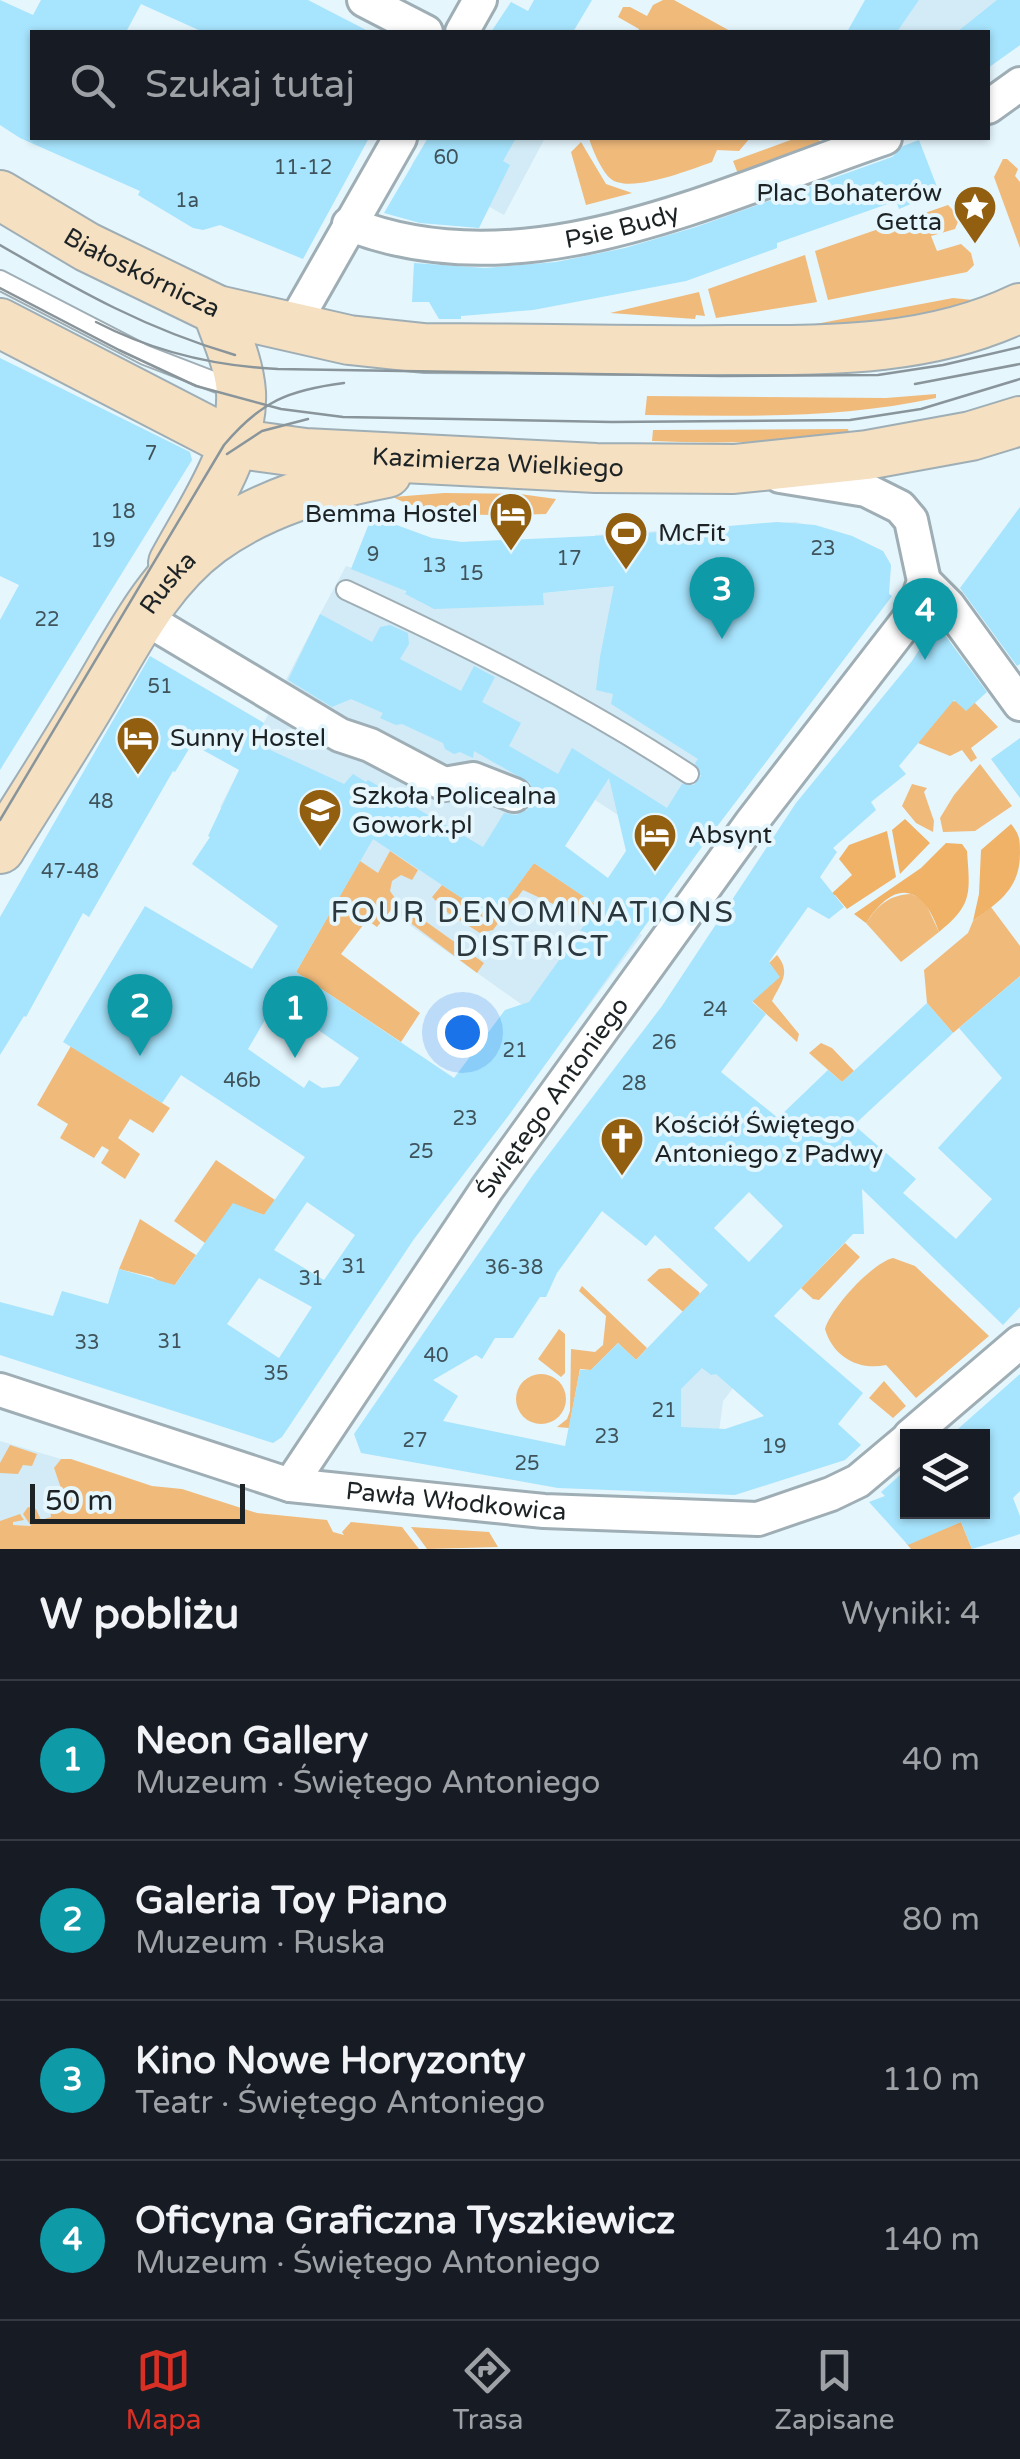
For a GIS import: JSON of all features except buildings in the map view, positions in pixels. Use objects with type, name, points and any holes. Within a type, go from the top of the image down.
[{"type":"main road","name":"Białoskórnicza","points":[[0,196],[88,246],[217,310],[291,329]]},
{"type":"main road","points":[[291,329],[424,348],[836,350],[916,342],[1020,308]]},
{"type":"main road","points":[[151,603],[223,468],[241,419],[238,372],[217,310]]},
{"type":"main road","name":"Kazimierza Wielkiego","points":[[0,323],[232,442],[318,454],[596,468],[734,469],[867,454],[971,436],[1020,421]]},
{"type":"main road","name":"Ruska","points":[[5,828],[151,603],[209,542],[280,502],[341,482],[450,462]]},
{"type":"street","points":[[364,0],[422,30]]},
{"type":"street","points":[[463,30],[480,0]]},
{"type":"street","points":[[990,106],[1020,84]]},
{"type":"street","points":[[291,329],[399,140]]},
{"type":"street","name":"Psie Budy","points":[[349,224],[388,238],[456,248],[502,247],[585,235],[660,220],[870,143]]},
{"type":"street","points":[[734,469],[866,490],[888,500],[910,520],[924,581],[948,606],[1020,704]]},
{"type":"street","name":"Świętego Antoniego","points":[[290,1485],[458,1231],[748,812],[904,626],[914,612],[924,581]]},
{"type":"street","points":[[151,603],[340,735],[370,745],[444,784],[473,780],[514,795]]},
{"type":"street","name":"Pawła Włodkowica","points":[[919,1429],[1020,1342]]},
{"type":"street","name":"Pawła Włodkowica","points":[[0,1390],[290,1485],[544,1511],[758,1519],[858,1481],[900,1446]]},
{"type":"lane","points":[[0,280],[145,355],[241,391]]},
{"type":"lane","points":[[346,590],[542,686],[622,730],[689,774]]},
{"type":"shaded area","points":[[674,0],[728,30],[639,30],[618,17],[623,7],[647,16],[653,5]]},
{"type":"shaded area","points":[[919,0],[1020,0],[1020,45],[990,66],[990,30],[898,30]]},
{"type":"shaded area","points":[[427,140],[544,140],[504,215],[412,164]]},
{"type":"shaded area","points":[[590,140],[748,140],[739,151],[717,150],[712,162],[632,184],[611,179]]},
{"type":"shaded area","points":[[791,140],[819,140],[823,148],[740,179],[733,161]]},
{"type":"shaded area","points":[[581,142],[606,184],[632,193],[586,205],[571,152]]},
{"type":"shaded area","points":[[1003,159],[1018,169],[1015,176],[1020,182],[1020,248],[994,177]]},
{"type":"shaded area","points":[[948,205],[960,217],[955,229],[931,236],[937,251],[961,244],[971,253],[974,265],[967,272],[828,300],[815,251]]},
{"type":"shaded area","points":[[805,255],[817,302],[716,318],[708,289]]},
{"type":"shaded area","points":[[699,292],[705,316],[696,315],[695,319],[610,313]]},
{"type":"shaded area","points":[[953,298],[973,300],[976,309],[921,323],[805,326]]},
{"type":"shaded area","points":[[936,394],[936,398],[900,405],[827,413],[645,415],[647,396],[886,398]]},
{"type":"shaded area","points":[[653,430],[849,432],[825,436],[776,440],[652,441]]},
{"type":"shaded area","points":[[520,494],[556,499],[546,514],[488,515],[427,509],[393,497]]},
{"type":"shaded area","points":[[372,516],[401,527],[405,594],[430,607],[462,542],[503,540],[544,604],[543,593],[598,588],[595,535],[796,522],[852,536],[884,553],[891,565],[888,593],[892,596],[709,837],[644,794],[624,819],[595,800],[563,849],[598,906],[642,935],[566,1036],[349,882],[330,913],[220,807],[346,566],[352,568]]},
{"type":"shaded area","points":[[952,701],[975,703],[998,727],[971,748],[977,758],[971,762],[962,750],[950,756],[918,743]]},
{"type":"shaded area","points":[[980,764],[1012,806],[975,831],[943,832],[940,818]]},
{"type":"shaded area","points":[[912,784],[927,788],[924,792],[934,821],[933,832],[916,823],[902,806]]},
{"type":"shaded area","points":[[905,819],[930,843],[900,874],[892,830]]},
{"type":"shaded area","points":[[1011,824],[1020,841],[1016,876],[999,901],[973,921],[981,850]]},
{"type":"shaded area","points":[[887,831],[896,877],[847,909],[835,895],[830,895],[852,875],[839,859],[849,845]]},
{"type":"shaded area","points":[[946,843],[962,844],[967,851],[968,888],[964,906],[939,932],[925,904],[907,893],[887,899],[866,923],[854,914],[921,868]]},
{"type":"shaded area","points":[[390,851],[418,870],[412,880],[401,875],[392,881],[390,891],[397,901],[484,963],[477,973],[392,909],[377,927],[367,920],[341,954],[420,1013],[401,1042],[296,972],[360,861],[378,873]]},
{"type":"shaded area","points":[[534,863],[598,906],[588,920],[523,890],[493,930],[480,933],[448,913],[432,897],[442,885],[493,918]]},
{"type":"shaded area","points":[[911,894],[924,900],[939,932],[901,962],[866,923],[885,902]]},
{"type":"shaded area","points":[[991,907],[1020,946],[1020,976],[953,1033],[927,1003],[924,970],[968,933],[973,921]]},
{"type":"shaded area","points":[[777,955],[784,973],[772,1001],[799,1034],[797,1042],[751,1000]]},
{"type":"shaded area","points":[[821,1043],[832,1048],[854,1071],[842,1082],[809,1053]]},
{"type":"shaded area","points":[[71,1046],[170,1108],[153,1133],[130,1119],[118,1138],[140,1154],[125,1179],[101,1163],[109,1150],[102,1146],[94,1158],[60,1138],[68,1124],[37,1105]]},
{"type":"shaded area","points":[[216,1160],[275,1200],[264,1215],[233,1204],[205,1243],[174,1221]]},
{"type":"shaded area","points":[[140,1219],[196,1255],[172,1289],[152,1277],[119,1269]]},
{"type":"shaded area","points":[[845,1243],[860,1257],[819,1300],[813,1299],[801,1288]]},
{"type":"shaded area","points":[[893,1258],[915,1266],[989,1336],[916,1398],[886,1365],[866,1366],[848,1360],[834,1347],[825,1329],[853,1288],[874,1268]]},
{"type":"shaded area","points":[[670,1268],[699,1292],[716,1341],[647,1280],[659,1269]]},
{"type":"shaded area","points":[[582,1286],[647,1348],[636,1360],[618,1343],[591,1370],[580,1369],[569,1428],[557,1427],[570,1411],[571,1349],[595,1352],[603,1345],[606,1316],[579,1291]]},
{"type":"shaded area","points":[[683,1311],[716,1341],[733,1388],[723,1401],[711,1493],[645,1492],[648,1385],[636,1360]]},
{"type":"shaded area","points":[[559,1329],[565,1334],[565,1373],[561,1377],[538,1359]]},
{"type":"shaded area","points":[[541,1374],[558,1382],[566,1399],[558,1416],[541,1424],[524,1416],[516,1399],[524,1382]]},
{"type":"shaded area","points":[[884,1381],[906,1406],[893,1418],[869,1398]]},
{"type":"shaded area","points":[[0,1441],[61,1459],[54,1469],[64,1494],[51,1517],[39,1526],[0,1525]]},
{"type":"shaded area","points":[[10,1445],[37,1454],[32,1466],[23,1465],[18,1474],[0,1473],[0,1463]]},
{"type":"shaded area","points":[[61,1459],[152,1486],[182,1489],[257,1513],[327,1520],[333,1532],[344,1535],[342,1532],[351,1522],[402,1527],[419,1549],[0,1549],[0,1521],[20,1514],[24,1520],[13,1525],[31,1526],[23,1514],[28,1507],[36,1509],[41,1520],[51,1517],[50,1509],[57,1506],[55,1498],[63,1494],[54,1468]]},
{"type":"shaded area","points":[[961,1522],[972,1549],[911,1549],[906,1543]]},
{"type":"shaded area","points":[[411,1527],[489,1532],[498,1547],[427,1549]]},
{"type":"tram line","points":[[0,245],[142,321],[235,355]]},
{"type":"tram line","points":[[0,288],[196,386],[281,409],[343,417],[612,422],[850,420],[921,409],[1020,379]]},
{"type":"tram line","points":[[96,322],[184,356],[278,369],[878,375],[1020,347]]},
{"type":"tram line","points":[[915,384],[1020,364]]},
{"type":"tram line","points":[[0,820],[224,445],[251,418],[277,400],[307,389],[344,383]]},
{"type":"tram line","points":[[227,454],[262,431],[308,419]]},
{"type":"place","name":"Plac Bohaterów Getta","points":[[975,245]]},
{"type":"place","name":"Bemma Hostel","points":[[511,552]]},
{"type":"place","name":"McFit","points":[[626,571]]},
{"type":"place","name":"Kino Nowe Horyzonty","points":[[722,639]]},
{"type":"place","name":"Oficyna Graficzna Tyszkiewicz","points":[[925,660]]},
{"type":"place","name":"Sunny Hostel","points":[[138,776]]},
{"type":"place","name":"Szkoła Policealna Gowork.pl","points":[[320,848]]},
{"type":"place","name":"Absynt","points":[[655,873]]},
{"type":"place","name":"Galeria Toy Piano","points":[[140,1056]]},
{"type":"place","name":"Neon Gallery","points":[[295,1058]]},
{"type":"place","name":"Kościół Świętego Antoniego z Padwy","points":[[622,1177]]},
{"type":"district","name":"FOUR DENOMINATIONS DISTRICT","points":[[533,929]]}]
